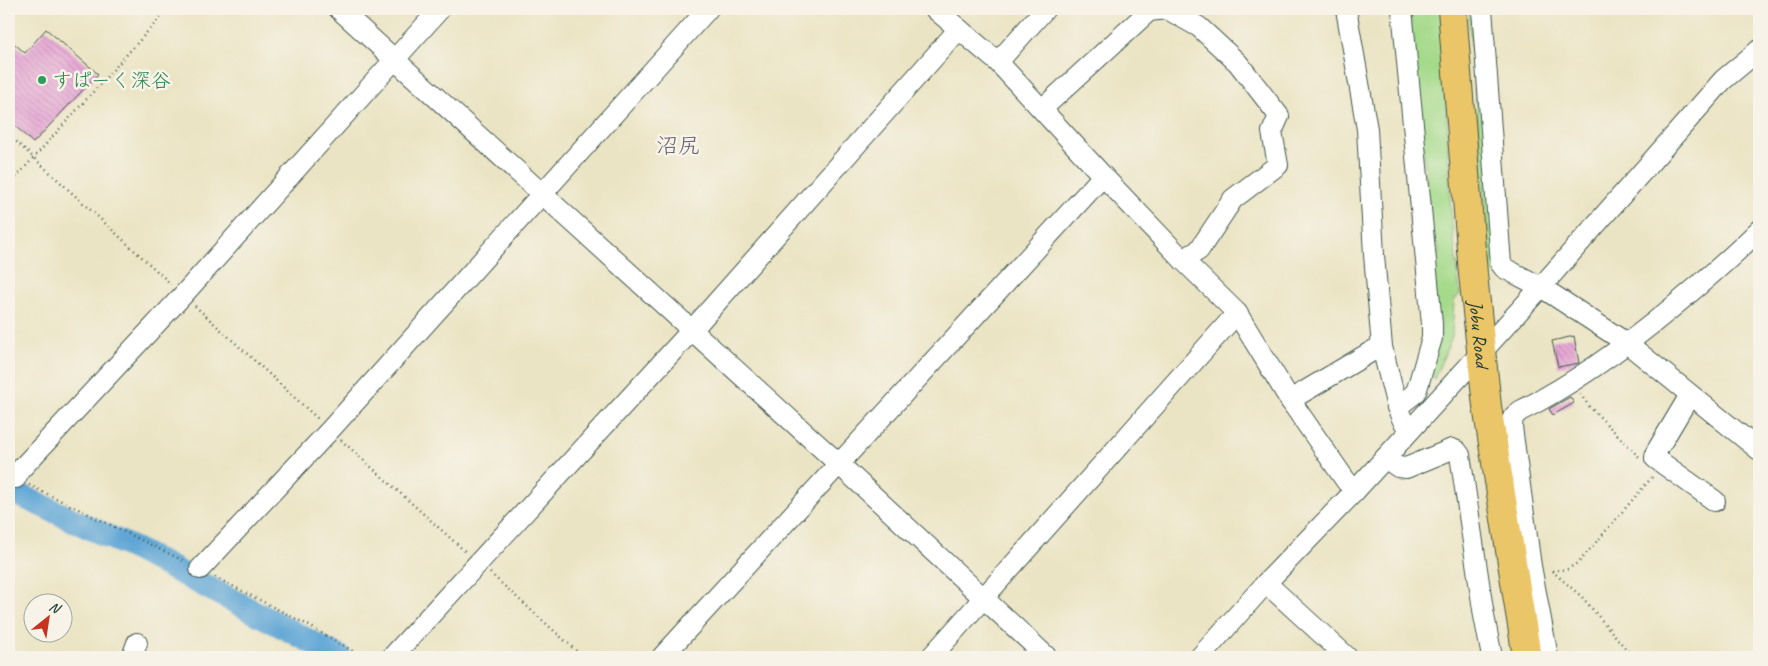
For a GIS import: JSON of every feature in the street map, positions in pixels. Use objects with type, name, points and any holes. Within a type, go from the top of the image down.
[{"type":"highway","name":"Jobu Road","points":[[1452,9],[1487,406],[1527,657]]},
{"type":"street","points":[[339,9],[840,465],[1046,657]]},
{"type":"street","points":[[16,478],[19,471],[183,295],[440,9]]},
{"type":"street","points":[[200,569],[330,430],[708,9]]},
{"type":"street","points":[[935,9],[998,62],[1103,176],[1183,260],[1237,313],[1290,400],[1355,492]]},
{"type":"street","points":[[998,62],[1045,9]]},
{"type":"street","points":[[1042,109],[1149,11],[1167,9],[1199,27],[1238,63],[1279,116],[1272,132],[1278,165],[1233,199],[1199,250],[1183,260]]},
{"type":"street","points":[[1346,9],[1368,129],[1374,255],[1382,347],[1397,407],[1402,421],[1410,430]]},
{"type":"street","points":[[1397,407],[1414,394],[1417,389],[1432,331],[1402,9]]},
{"type":"street","points":[[1482,9],[1501,264],[1504,268],[1541,288],[1628,344],[1759,450]]},
{"type":"street","points":[[392,657],[692,330],[959,29]]},
{"type":"street","points":[[1200,657],[1266,584],[1355,492],[1541,288],[1723,80],[1759,50]]},
{"type":"street","points":[[662,657],[1103,176]]},
{"type":"street","points":[[1548,657],[1531,566],[1512,421],[1516,414],[1572,383],[1628,344],[1698,286],[1759,230]]},
{"type":"street","points":[[931,657],[1237,313]]},
{"type":"street","points":[[1290,400],[1382,347]]},
{"type":"street","points":[[1690,395],[1656,452],[1660,461],[1715,501]]},
{"type":"street","points":[[1385,458],[1398,467],[1406,468],[1452,449],[1460,455],[1492,657]]},
{"type":"street","points":[[1266,584],[1347,657]]},
{"type":"path","points":[[9,185],[168,9]]},
{"type":"path","points":[[9,135],[330,430],[583,657]]},
{"type":"path","points":[[1572,383],[1589,406],[1642,460],[1648,462],[1660,461]]},
{"type":"path","points":[[1552,571],[1568,568],[1579,562],[1660,461]]},
{"type":"path","points":[[1531,566],[1543,565],[1582,597],[1634,657]]},
{"type":"green space","points":[[1409,9],[1442,9],[1451,213],[1460,294],[1454,301],[1452,337],[1434,379],[1429,377],[1434,254],[1439,254],[1439,247],[1433,247]]},
{"type":"green space","points":[[1468,9],[1478,9],[1506,280],[1492,270],[1490,264]]},
{"type":"building","points":[[46,29],[98,74],[33,143],[9,120],[9,39],[25,53]]},
{"type":"building","points":[[1574,336],[1579,363],[1558,367],[1552,341]]},
{"type":"building","points":[[1570,397],[1574,403],[1553,415],[1549,409]]},
{"type":"waterway","points":[[9,490],[137,550],[340,657]]},
{"type":"place","name":"すぱーく深谷","points":[[42,80]]},
{"type":"district","name":"沼尻","points":[[678,145]]}]
